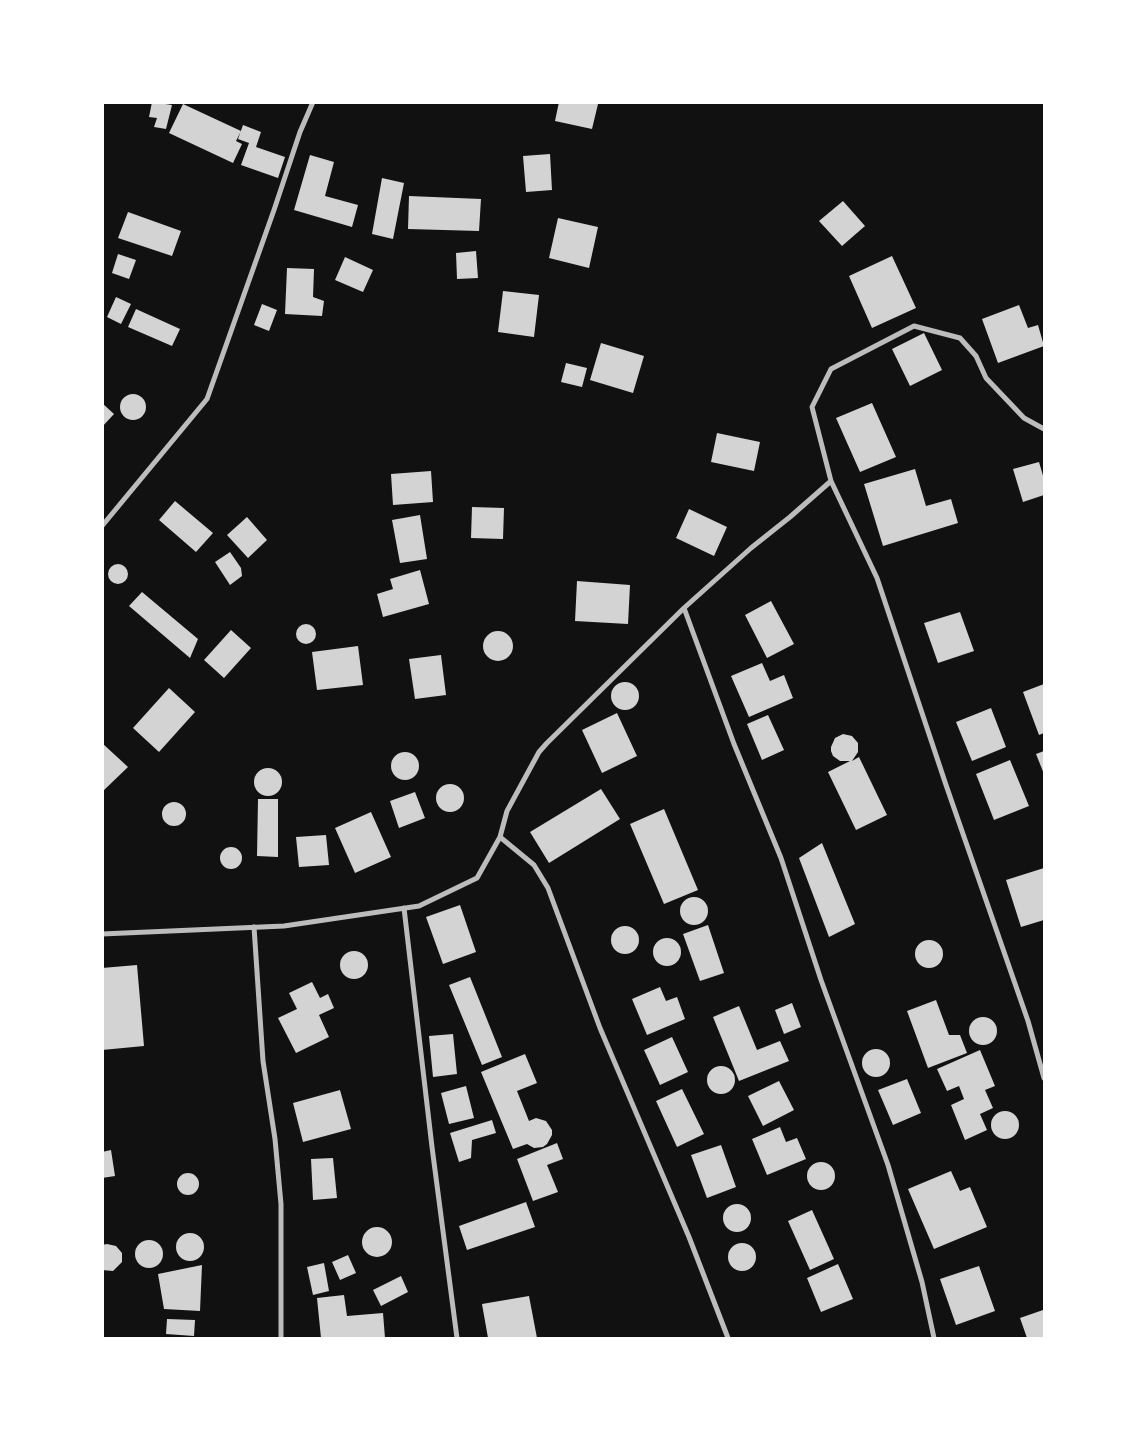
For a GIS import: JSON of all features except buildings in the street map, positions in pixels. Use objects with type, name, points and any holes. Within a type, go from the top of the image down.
[{"type":"street","points":[[102,526],[207,399],[312,102]]},
{"type":"street","points":[[1044,429],[1024,418],[986,378],[976,356],[960,338],[914,326],[831,369],[812,407],[831,481],[877,578],[1028,1021],[1044,1078]]},
{"type":"street","points":[[102,934],[284,926],[419,906],[477,878],[500,837],[506,811],[547,743],[684,608],[751,548],[831,481]]},
{"type":"street","points":[[684,608],[734,744],[781,858],[820,980],[888,1164],[922,1282],[934,1338]]},
{"type":"street","points":[[500,837],[534,865],[548,888],[600,1028],[689,1237],[728,1338]]},
{"type":"street","points":[[404,908],[456,1338]]},
{"type":"street","points":[[254,927],[263,1061],[275,1139],[281,1204],[281,1338]]}]
